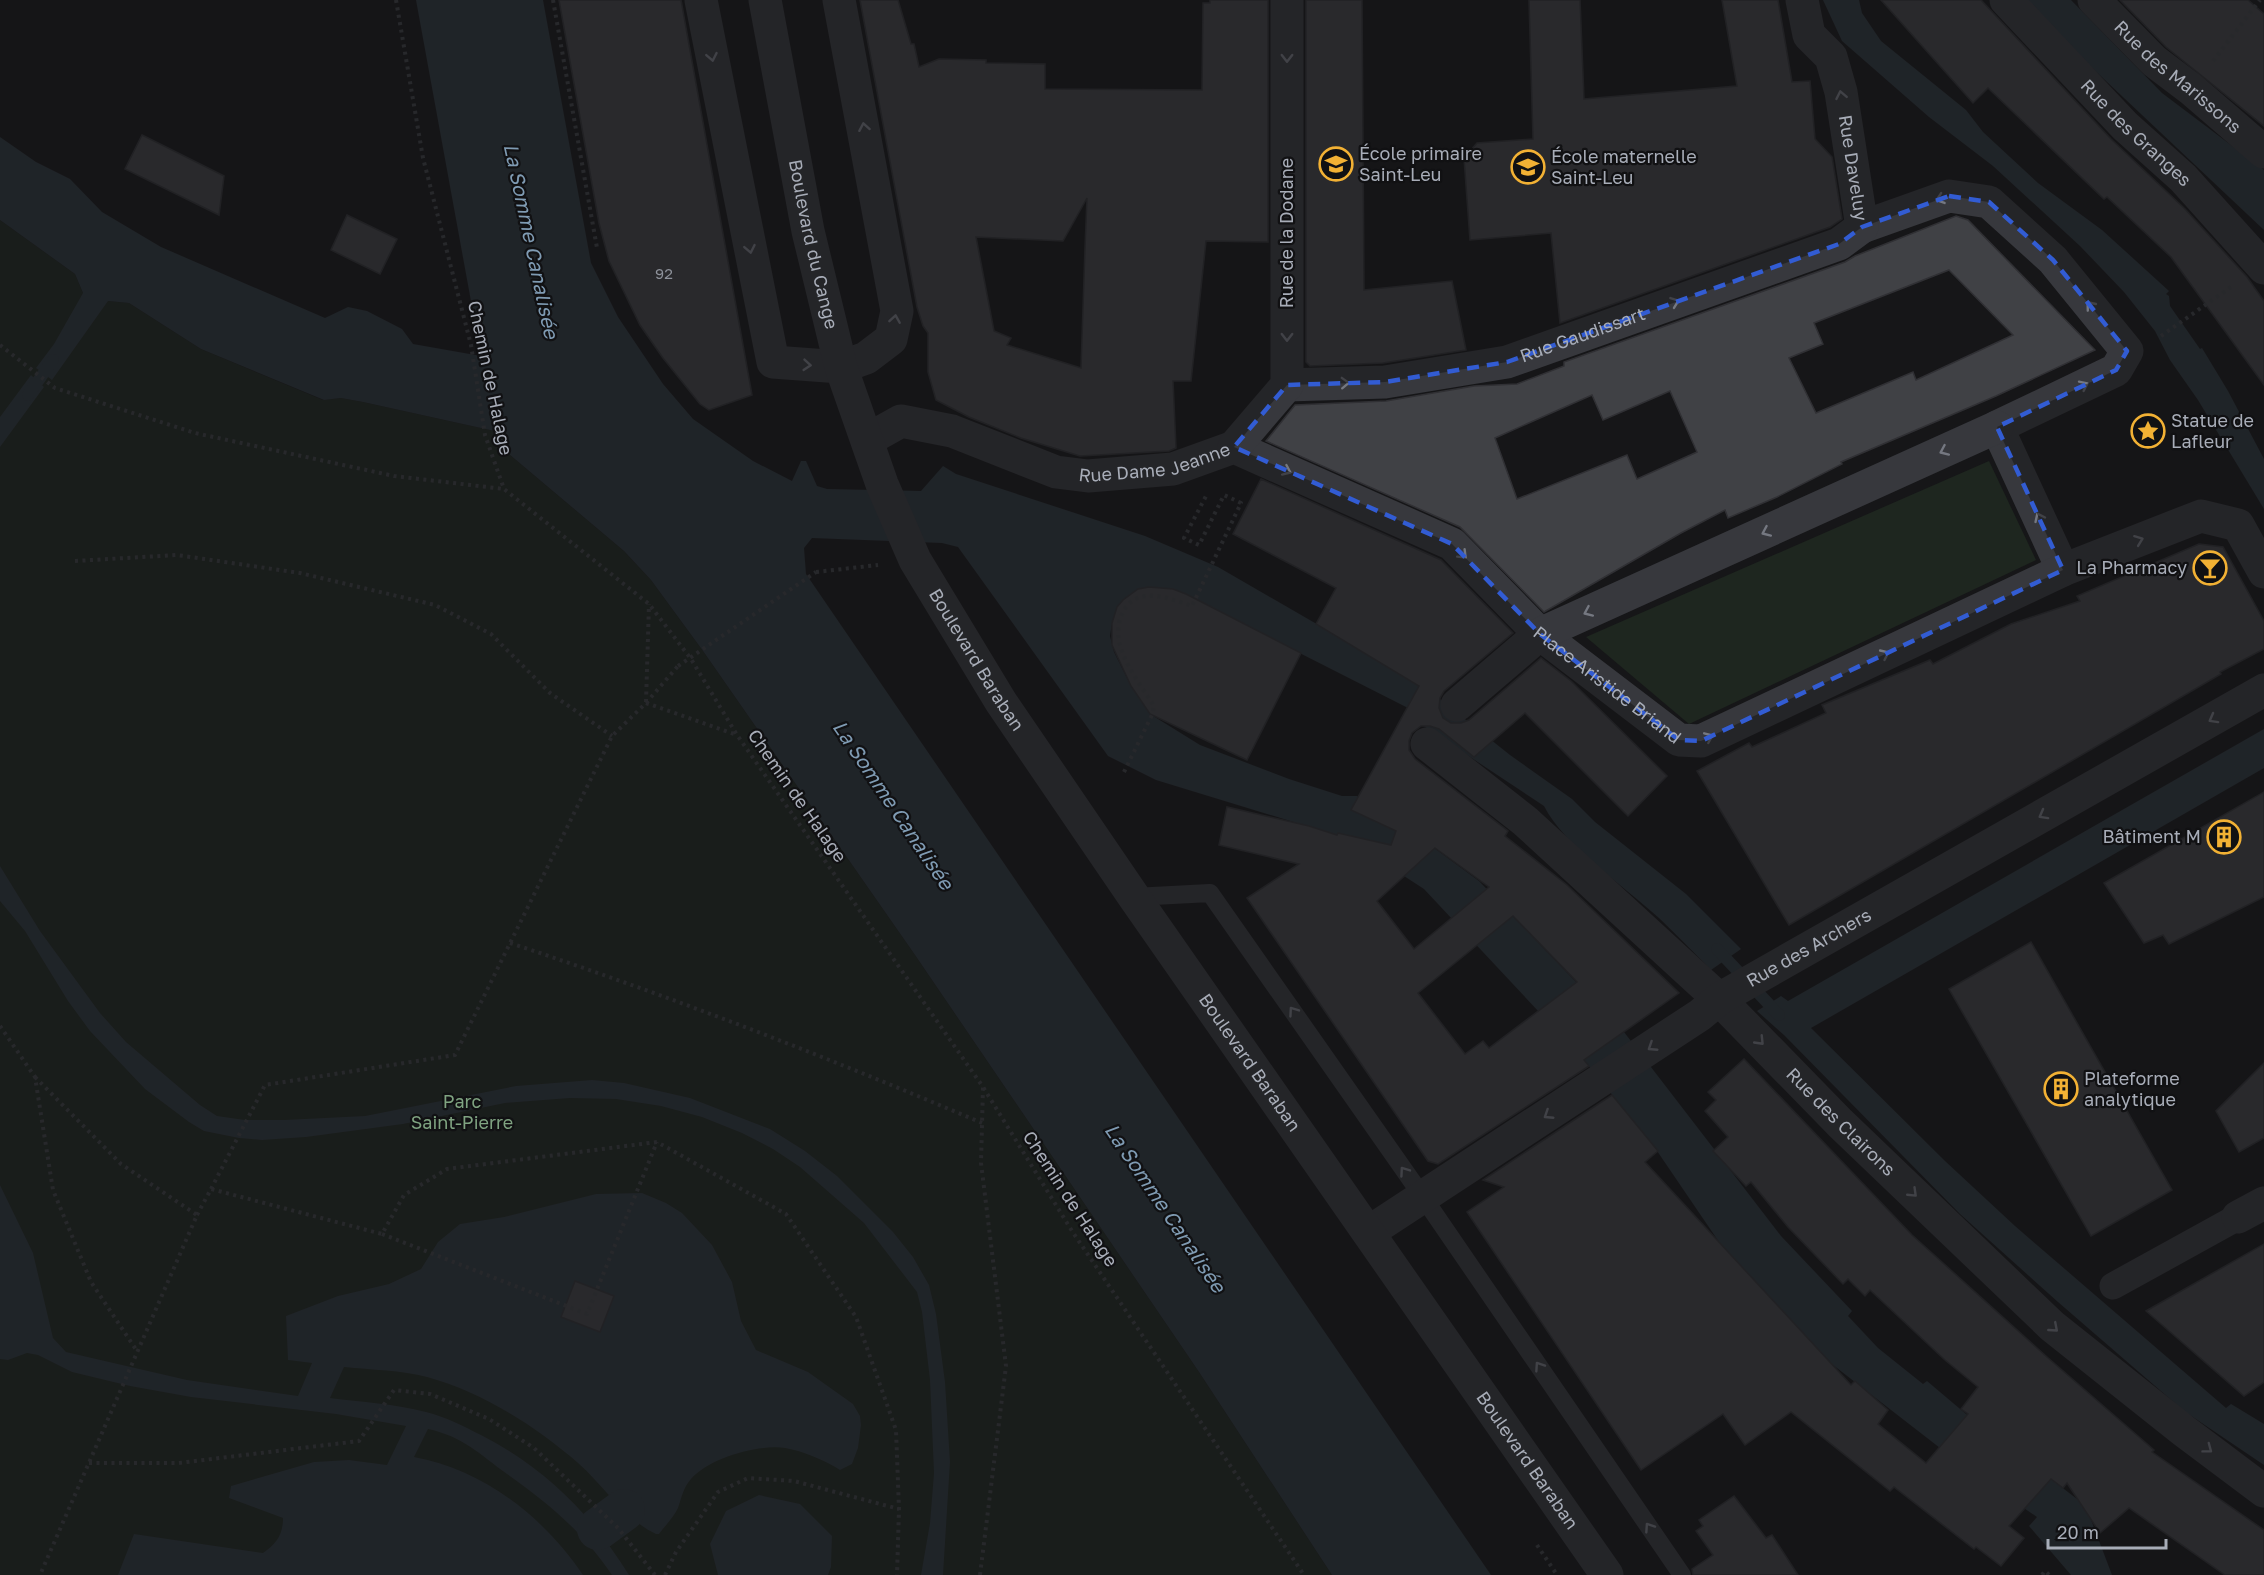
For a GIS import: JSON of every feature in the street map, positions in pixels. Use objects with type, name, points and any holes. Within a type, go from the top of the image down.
[{"type":"street","points":[[700,0],[773,362],[841,367],[866,358],[891,339],[897,311],[839,0]]},
{"type":"street","name":"Boulevard du Cange","points":[[765,0],[808,231],[841,367],[882,484]]},
{"type":"street","name":"Rue de la Dodane","points":[[1287,0],[1287,385]]},
{"type":"street","name":"Rue Daveluy","points":[[1802,0],[1809,35],[1831,57],[1841,92],[1862,226],[1949,196],[1989,202],[2141,345]]},
{"type":"street","name":"Rue des Granges","points":[[2006,0],[2125,126],[2183,177],[2262,266]]},
{"type":"street","name":"Rue des Marissons","points":[[2094,0],[2154,61],[2191,89],[2264,152]]},
{"type":"street","name":"Rue Gaudissart","points":[[1287,385],[1385,382],[1507,362],[1839,244],[1862,226]]},
{"type":"street","name":"Place Aristide Briand","points":[[2141,345],[2116,369],[1997,427],[1540,634],[1679,740],[1701,741],[2064,570],[2201,516],[2238,525],[2264,572]]},
{"type":"street","points":[[1234,447],[1287,385]]},
{"type":"street","name":"Rue Dame Jeanne","points":[[867,440],[901,421],[952,431],[1056,472],[1088,476],[1173,469],[1234,447],[1452,544],[1540,634]]},
{"type":"street","points":[[1997,427],[2064,570]]},
{"type":"street","name":"Boulevard Baraban","points":[[882,484],[897,553],[1607,1575]]},
{"type":"street","points":[[1457,705],[1540,634]]},
{"type":"street","name":"Rue des Archers","points":[[1369,1232],[1710,1007],[1783,963],[2264,690]]},
{"type":"street","name":"Rue des Clairons","points":[[1427,744],[1524,821],[1710,1007],[1840,1123],[2052,1326],[2264,1491]]},
{"type":"street","points":[[2113,1286],[2251,1210]]},
{"type":"lane","points":[[1134,897],[1210,893],[1423,1197],[1682,1575]]},
{"type":"path","name":"Chemin de Halage","points":[[396,0],[423,158],[471,345],[485,435],[504,489],[649,604],[691,659],[737,735],[983,1087],[1072,1231],[1304,1575]]},
{"type":"path","points":[[553,0],[597,248]]},
{"type":"path","points":[[2191,89],[2260,0]]},
{"type":"path","points":[[2141,345],[2188,317],[2262,266]]},
{"type":"path","points":[[0,345],[55,388],[195,433],[394,476],[504,489]]},
{"type":"path","points":[[1125,769],[1152,715],[1154,706],[1133,674],[1120,646],[1118,632],[1121,616],[1127,604],[1142,595],[1160,596],[1192,606],[1241,503],[1224,495],[1199,545],[1184,538],[1194,518]]},
{"type":"path","points":[[40,1575],[197,1215],[265,1084],[455,1055],[612,736],[646,703],[678,666],[816,572],[897,553]]},
{"type":"path","points":[[75,561],[177,555],[300,573],[435,605],[490,634],[550,693],[612,736]]},
{"type":"path","points":[[646,703],[649,604]]},
{"type":"path","points":[[646,703],[737,735]]},
{"type":"path","points":[[510,943],[633,984],[982,1122]]},
{"type":"path","points":[[0,1026],[35,1077],[121,1164],[197,1215]]},
{"type":"path","points":[[35,1077],[53,1190],[91,1282],[137,1352]]},
{"type":"path","points":[[980,1575],[1006,1366],[981,1163],[983,1087]]},
{"type":"path","points":[[211,1189],[382,1234],[587,1314],[657,1142]]},
{"type":"path","points":[[382,1234],[404,1195],[447,1169],[657,1142],[786,1214],[856,1317],[896,1430],[899,1509],[897,1575]]},
{"type":"path","points":[[89,1463],[179,1463],[359,1441],[394,1390],[430,1394],[489,1419],[534,1448],[618,1528],[655,1575]]},
{"type":"path","points":[[664,1575],[676,1552],[717,1492],[748,1478],[794,1481],[899,1509]]},
{"type":"highlighted area","points":[[1949,196],[1989,202],[2053,260],[2127,351],[2116,370],[1997,427],[2063,570],[1701,741],[1679,740],[1540,634],[1452,544],[1234,447],[1287,385],[1385,382],[1507,362],[1839,244],[1862,227]]},
{"type":"green space","name":"Parc Saint-Pierre","points":[[0,220],[75,274],[83,293],[108,301],[129,303],[201,349],[323,400],[341,398],[363,402],[499,432],[503,449],[624,551],[651,580],[703,651],[915,955],[1199,1372],[1332,1575],[0,1575]]},
{"type":"green space","points":[[1989,461],[2036,560],[1689,724],[1586,637]]},
{"type":"water","name":"La Somme Canalisée","points":[[416,0],[543,0],[591,263],[618,317],[663,384],[693,419],[753,461],[792,481],[801,461],[806,461],[817,486],[827,489],[921,491],[943,466],[956,474],[1145,536],[1218,567],[1391,667],[1441,700],[1510,755],[1572,799],[1595,822],[1686,894],[1741,949],[1711,970],[1659,918],[1580,851],[1544,806],[1428,729],[1405,711],[1408,708],[1173,589],[1149,587],[1138,589],[1117,607],[1110,636],[1114,652],[1131,686],[1150,714],[1200,745],[1289,779],[1342,796],[1357,796],[1403,825],[1479,881],[1624,1032],[1781,1236],[1852,1311],[1848,1316],[1878,1348],[1923,1384],[1927,1381],[1966,1414],[2081,1502],[2090,1517],[2112,1575],[2071,1575],[2029,1526],[2037,1517],[1971,1472],[1833,1365],[1719,1242],[1653,1145],[1584,1060],[1424,889],[1313,828],[1156,780],[1108,756],[958,547],[942,543],[812,538],[804,548],[806,574],[1491,1575],[1332,1575],[1199,1372],[915,955],[703,651],[651,580],[624,551],[503,449],[499,432],[363,402],[341,398],[324,400],[201,349],[129,303],[108,301],[52,380],[36,368],[54,344],[83,293],[75,274],[0,220],[0,137],[36,162],[70,179],[102,212],[161,247],[325,318],[348,307],[367,311],[402,329],[413,344],[481,356]]},
{"type":"water","points":[[1823,0],[1859,0],[1862,13],[1881,41],[1966,110],[1983,132],[2038,183],[2102,230],[2169,291],[2166,294],[2169,296],[2170,306],[2200,349],[2202,348],[2264,459],[2264,509],[2198,400],[2170,360],[2155,331],[2124,292],[2080,246],[1993,166],[1929,117],[1842,41]]},
{"type":"water","points":[[2026,0],[2071,0],[2162,93],[2264,170],[2264,230],[2089,65]]},
{"type":"water","points":[[31,375],[44,387],[0,447],[0,417]]},
{"type":"water","points":[[2264,729],[2264,768],[1811,1028],[1945,1161],[2015,1226],[2226,1408],[2231,1404],[2264,1424],[2264,1465],[2184,1411],[2058,1302],[1960,1214],[1784,1035],[1757,1011],[1781,996],[1788,1001]]},
{"type":"water","points":[[0,866],[40,931],[100,1013],[126,1042],[200,1105],[217,1116],[245,1120],[284,1120],[365,1116],[516,1086],[592,1080],[624,1083],[690,1098],[770,1129],[805,1151],[837,1176],[893,1232],[913,1257],[929,1285],[936,1314],[945,1382],[950,1462],[943,1575],[921,1575],[930,1523],[934,1473],[930,1380],[922,1312],[917,1292],[864,1223],[800,1167],[773,1149],[742,1133],[702,1117],[661,1106],[616,1099],[570,1098],[505,1103],[403,1124],[306,1137],[262,1140],[204,1131],[145,1089],[90,1031],[68,1001],[25,931],[0,901]]},
{"type":"water","points":[[0,1185],[33,1253],[53,1338],[66,1352],[187,1380],[298,1396],[312,1363],[288,1360],[286,1316],[338,1296],[389,1284],[421,1269],[438,1242],[460,1224],[504,1217],[596,1194],[642,1193],[682,1213],[712,1245],[732,1282],[741,1321],[756,1350],[808,1372],[853,1404],[860,1416],[858,1448],[852,1464],[840,1470],[813,1456],[785,1448],[761,1448],[722,1459],[699,1471],[691,1479],[684,1489],[674,1515],[659,1534],[656,1534],[634,1520],[588,1472],[561,1449],[526,1423],[488,1401],[448,1383],[427,1377],[344,1367],[330,1398],[390,1405],[433,1414],[461,1425],[504,1448],[526,1462],[565,1494],[599,1532],[629,1575],[612,1575],[589,1545],[564,1519],[479,1453],[461,1441],[428,1429],[414,1457],[464,1472],[510,1499],[550,1534],[583,1575],[118,1575],[134,1534],[263,1553],[278,1538],[283,1518],[229,1498],[231,1486],[314,1462],[349,1460],[387,1465],[406,1426],[336,1414],[191,1397],[130,1386],[72,1372],[38,1355],[27,1353],[8,1360],[0,1359]]},
{"type":"water","points":[[759,1495],[800,1504],[832,1536],[831,1567],[828,1575],[718,1575],[710,1544],[726,1511]]},
{"type":"building","points":[[559,0],[681,0],[752,395],[709,410],[700,404],[640,325],[609,261],[599,223]]},
{"type":"building","points":[[860,0],[898,0],[911,44],[914,44],[919,67],[939,59],[1045,64],[1045,89],[1202,90],[1203,3],[1210,3],[1210,0],[1268,0],[1268,242],[1206,241],[1191,381],[1173,381],[1176,448],[1169,451],[1080,456],[1021,438],[969,417],[936,400],[928,372],[928,333],[923,326],[917,307]],"holes":[[[1087,198],[1081,368],[1007,345],[1011,338],[994,331],[976,237],[1063,241]]]},
{"type":"building","points":[[1306,0],[1362,0],[1364,290],[1452,281],[1466,350],[1383,363],[1310,366],[1306,362]]},
{"type":"building","name":"École maternelle Saint-Leu","points":[[1529,0],[1580,0],[1584,99],[1737,86],[1722,0],[1778,0],[1792,82],[1810,81],[1815,139],[1832,157],[1842,219],[1830,227],[1560,323],[1551,233],[1470,240],[1464,158],[1477,143],[1533,139]]},
{"type":"building","points":[[1881,0],[1981,0],[2111,139],[2185,209],[2247,277],[2264,301],[2264,385],[2171,257],[2107,197],[2104,199],[1988,88],[1973,103]]},
{"type":"building","points":[[2120,0],[2248,0],[2264,14],[2264,126],[2166,47]]},
{"type":"building","points":[[142,135],[224,176],[219,215],[125,169]]},
{"type":"building","points":[[347,215],[397,239],[380,274],[331,250]]},
{"type":"building","points":[[1956,216],[1968,220],[2095,350],[1996,396],[1841,462],[1842,464],[1777,497],[1728,518],[1725,510],[1544,612],[1460,527],[1266,441],[1295,405],[1386,401],[1474,386],[1517,384],[1564,366],[1564,362],[1845,262]],"holes":[[[1949,270],[2013,335],[1916,380],[1913,372],[1816,413],[1789,358],[1823,344],[1814,323]],[[1670,391],[1697,452],[1637,479],[1627,455],[1517,499],[1495,438],[1592,395],[1603,420]]]},
{"type":"building","points":[[1261,479],[1441,560],[1513,633],[1444,691],[1440,698],[1439,708],[1443,718],[1451,723],[1469,720],[1541,658],[1571,681],[1667,776],[1628,816],[1525,713],[1474,757],[1439,729],[1421,726],[1412,733],[1409,750],[1415,759],[1508,831],[1505,836],[1567,885],[1679,993],[1584,1060],[1589,1066],[1438,1164],[1428,1161],[1247,898],[1299,864],[1219,845],[1227,807],[1309,826],[1337,835],[1338,833],[1391,845],[1396,831],[1351,810],[1419,686],[1316,624],[1336,588],[1233,534]],"holes":[[[1435,848],[1489,887],[1414,949],[1377,901]],[[1513,916],[1577,982],[1489,1048],[1483,1041],[1465,1054],[1418,993]]]},
{"type":"building","points":[[2199,544],[2223,547],[2264,621],[2264,649],[2220,672],[2221,674],[1789,925],[1697,771],[1749,743],[1752,747],[1826,713],[1822,705],[1930,660],[1933,664],[2011,624],[2080,601],[2077,596]]},
{"type":"building","points":[[1149,587],[1173,589],[1186,594],[1301,653],[1247,760],[1150,714],[1131,686],[1112,645],[1112,623],[1117,607],[1123,600],[1138,589]]},
{"type":"building","name":"Bâtiment M","points":[[2264,792],[2264,897],[2169,944],[2163,935],[2144,943],[2104,883]]},
{"type":"building","name":"Plateforme analytique","points":[[2031,942],[2172,1190],[2091,1236],[1949,989]]},
{"type":"building","points":[[1744,1059],[1912,1235],[2154,1450],[2152,1452],[2264,1530],[2264,1575],[2225,1575],[2129,1508],[2100,1533],[2067,1483],[2063,1488],[2051,1479],[2009,1526],[2024,1538],[2001,1566],[1976,1547],[1974,1549],[1894,1487],[1890,1491],[1791,1412],[1745,1445],[1723,1414],[1641,1470],[1467,1212],[1504,1187],[1483,1180],[1612,1095],[1658,1151],[1645,1162],[1851,1385],[1855,1381],[1888,1410],[1878,1424],[1926,1463],[1968,1414],[1961,1409],[1978,1387],[1945,1360],[1870,1290],[1865,1296],[1848,1279],[1843,1284],[1788,1227],[1751,1182],[1746,1186],[1713,1151],[1728,1137],[1705,1111],[1716,1100],[1708,1092]]},
{"type":"building","points":[[2264,1063],[2264,1138],[2239,1152],[2216,1111]]},
{"type":"building","points":[[2264,1244],[2264,1382],[2244,1396],[2146,1311]]},
{"type":"building","points":[[575,1281],[614,1296],[600,1332],[561,1317]]},
{"type":"building","points":[[1734,1496],[1766,1538],[1772,1535],[1798,1575],[1693,1575],[1692,1569],[1713,1555],[1696,1531],[1703,1526],[1699,1520]]},
{"type":"waterway","points":[[28,395],[53,360]]},
{"type":"waterway","points":[[1717,949],[1779,1015]]},
{"type":"waterway","points":[[598,1529],[624,1510]]},
{"type":"place","name":"École primaire Saint-Leu","points":[[1336,164]]},
{"type":"place","name":"École maternelle Saint-Leu","points":[[1528,167]]},
{"type":"place","name":"Statue de Lafleur","points":[[2148,431]]},
{"type":"place","name":"La Pharmacy","points":[[2210,568]]},
{"type":"place","name":"Bâtiment M","points":[[2224,837]]},
{"type":"place","name":"Plateforme analytique","points":[[2061,1089]]}]
